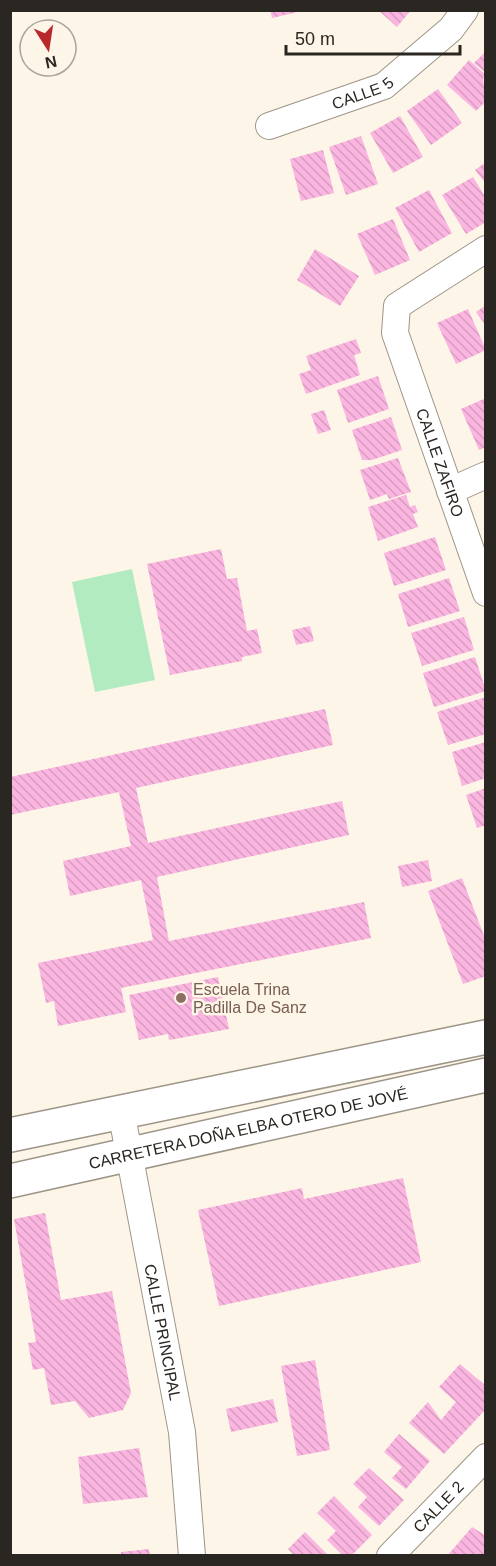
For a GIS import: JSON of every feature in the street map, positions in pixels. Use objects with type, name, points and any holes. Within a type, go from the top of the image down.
[{"type":"street","name":"CALLE 5","points":[[269,126],[384,86],[451,29],[465,10]]},
{"type":"street","name":"CALLE ZAFIRO","points":[[486,249],[397,306],[395,333],[486,593]]},
{"type":"street","points":[[450,491],[486,475]]},
{"type":"street","points":[[10,1135],[486,1037]]},
{"type":"street","name":"CARRETERA DOÑA ELBA OTERO DE JOVÉ","points":[[10,1181],[486,1075]]},
{"type":"street","name":"CALLE PRINCIPAL","points":[[122,1111],[182,1432],[192,1556]]},
{"type":"street","name":"CALLE 2","points":[[390,1556],[482,1467]]},
{"type":"green space","points":[[132,569],[155,680],[95,692],[72,582]]},
{"type":"building","points":[[270,10],[302,10],[302,11],[272,18]]},
{"type":"building","points":[[378,10],[411,10],[397,27]]},
{"type":"building","points":[[486,51],[486,73],[474,63]]},
{"type":"building","points":[[469,60],[486,75],[483,78],[486,101],[476,111],[447,85]]},
{"type":"building","points":[[438,89],[462,123],[431,145],[407,111]]},
{"type":"building","points":[[400,116],[423,157],[393,173],[370,133]]},
{"type":"building","points":[[361,136],[378,184],[346,195],[329,147]]},
{"type":"building","points":[[323,150],[334,193],[301,201],[290,159]]},
{"type":"building","points":[[486,162],[486,184],[475,170]]},
{"type":"building","points":[[473,177],[486,198],[486,222],[466,234],[442,195]]},
{"type":"building","points":[[429,190],[452,233],[419,252],[395,208]]},
{"type":"building","points":[[393,219],[410,260],[375,275],[357,234]]},
{"type":"building","points":[[315,249],[359,276],[340,306],[297,280]]},
{"type":"building","points":[[486,305],[486,326],[476,312]]},
{"type":"building","points":[[468,309],[486,350],[456,364],[437,323]]},
{"type":"building","points":[[356,339],[361,353],[354,355],[360,375],[306,394],[299,374],[311,370],[306,356]]},
{"type":"building","points":[[378,376],[389,409],[348,423],[337,390]]},
{"type":"building","points":[[486,398],[486,447],[479,450],[461,409]]},
{"type":"building","points":[[324,410],[331,430],[318,434],[311,414]]},
{"type":"building","points":[[391,417],[402,450],[372,460],[362,460],[352,430]]},
{"type":"building","points":[[398,458],[411,492],[389,499],[387,494],[370,500],[360,470]]},
{"type":"building","points":[[406,495],[410,507],[415,505],[418,512],[413,514],[418,527],[378,541],[368,507]]},
{"type":"building","points":[[435,537],[446,570],[394,586],[384,553]]},
{"type":"building","points":[[221,549],[227,579],[237,578],[247,631],[257,629],[262,653],[242,657],[242,661],[170,675],[147,564]]},
{"type":"building","points":[[449,578],[460,611],[408,627],[398,594]]},
{"type":"building","points":[[464,617],[474,650],[422,666],[411,633]]},
{"type":"building","points":[[310,626],[314,641],[296,645],[292,630]]},
{"type":"building","points":[[475,657],[486,691],[434,707],[423,673]]},
{"type":"building","points":[[486,697],[486,734],[448,745],[437,712]]},
{"type":"building","points":[[325,709],[333,745],[136,788],[148,843],[342,801],[349,835],[157,877],[169,941],[364,902],[371,938],[121,988],[126,1012],[58,1026],[54,1001],[46,1003],[38,963],[153,940],[141,880],[70,896],[63,861],[131,846],[119,792],[10,815],[10,777]]},
{"type":"building","points":[[486,742],[486,778],[462,786],[452,752]]},
{"type":"building","points":[[486,788],[486,825],[477,828],[466,795]]},
{"type":"building","points":[[428,860],[432,881],[402,887],[398,866]]},
{"type":"building","points":[[462,878],[486,941],[486,976],[463,984],[428,891]]},
{"type":"building","points":[[218,977],[229,1029],[169,1040],[168,1034],[139,1040],[129,995]]},
{"type":"building","points":[[403,1178],[421,1262],[219,1306],[198,1210],[302,1188],[304,1199]]},
{"type":"building","points":[[45,1213],[61,1300],[112,1291],[131,1393],[123,1410],[89,1418],[75,1401],[51,1405],[44,1368],[33,1370],[28,1343],[36,1342],[14,1219]]},
{"type":"building","points":[[315,1360],[330,1450],[297,1456],[281,1366]]},
{"type":"building","points":[[460,1364],[486,1386],[486,1409],[444,1454],[409,1423],[428,1402],[441,1420],[456,1402],[439,1387]]},
{"type":"building","points":[[273,1399],[278,1422],[231,1432],[226,1409]]},
{"type":"building","points":[[399,1434],[430,1461],[406,1489],[392,1478],[402,1467],[384,1452]]},
{"type":"building","points":[[139,1448],[148,1497],[83,1504],[78,1457]]},
{"type":"building","points":[[369,1468],[404,1500],[379,1526],[358,1507],[367,1497],[353,1484]]},
{"type":"building","points":[[334,1496],[372,1535],[351,1556],[343,1556],[327,1540],[336,1531],[317,1513]]},
{"type":"building","points":[[472,1527],[486,1536],[486,1556],[447,1556]]},
{"type":"building","points":[[305,1532],[329,1556],[295,1556],[288,1549]]},
{"type":"building","points":[[149,1549],[150,1556],[121,1556],[121,1552]]},
{"type":"place","name":"Escuela Trina Padilla De Sanz","points":[[181,998]]}]
